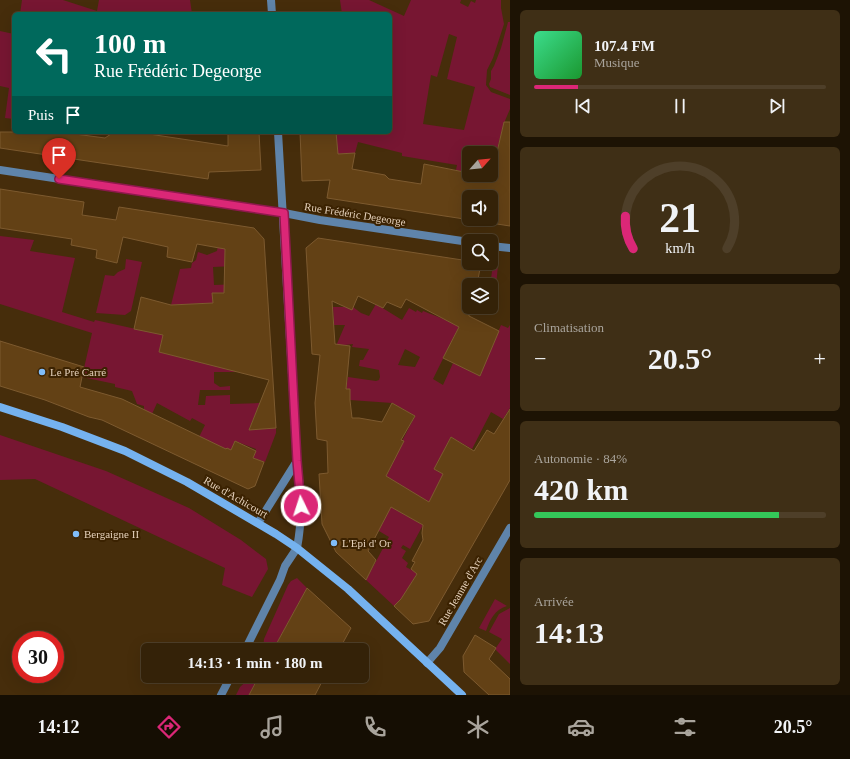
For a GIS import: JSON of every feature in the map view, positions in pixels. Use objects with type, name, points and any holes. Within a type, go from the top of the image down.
[{"type":"street","points":[[272,0],[272,12]]},
{"type":"street","points":[[248,643],[280,580],[285,566],[297,548],[302,515],[297,461],[284,213],[278,134]]},
{"type":"street","name":"Rue Frédéric Degeorge","points":[[0,170],[462,241]]},
{"type":"street","points":[[498,247],[510,248]]},
{"type":"street","name":"Rue d'Achicourt","points":[[0,407],[62,427],[125,451],[187,482],[258,523],[297,548],[348,589],[462,695]]},
{"type":"street","points":[[258,523],[297,461]]},
{"type":"street","name":"Rue Jeanne d'Arc","points":[[427,663],[440,648],[510,528]]},
{"type":"street","points":[[221,695],[227,683]]},
{"type":"shaded area","points":[[22,0],[63,0],[97,11],[99,0],[190,0],[192,12],[20,12]]},
{"type":"shaded area","points":[[340,0],[369,0],[404,16],[411,0],[461,0],[460,3],[468,7],[471,1],[475,3],[476,0],[501,0],[504,24],[493,58],[487,70],[486,85],[491,92],[510,99],[510,109],[504,123],[498,146],[462,146],[462,172],[456,170],[457,165],[402,156],[402,153],[358,142],[355,153],[326,155],[325,134],[392,134],[392,12],[342,12]],"holes":[[[449,34],[457,37],[447,79],[475,87],[464,130],[423,124],[431,75],[437,77]]]},
{"type":"shaded area","points":[[508,22],[510,22],[510,95],[490,87],[489,84],[491,79],[491,71],[501,48]]},
{"type":"shaded area","points":[[0,31],[12,34],[12,119],[5,118],[9,88],[0,86]]},
{"type":"shaded area","points":[[0,236],[34,240],[30,251],[75,258],[62,312],[94,322],[95,320],[163,335],[159,352],[239,372],[214,372],[214,383],[220,387],[230,386],[230,390],[200,390],[198,405],[205,405],[206,396],[230,395],[230,404],[260,403],[249,429],[276,428],[276,433],[265,462],[253,458],[256,449],[235,441],[231,450],[227,448],[225,451],[199,437],[205,425],[192,418],[190,421],[157,403],[152,414],[144,410],[144,406],[137,404],[132,391],[115,387],[115,384],[82,377],[92,333],[0,304]]},
{"type":"shaded area","points":[[219,240],[235,243],[236,266],[213,267],[214,285],[241,284],[241,292],[213,293],[213,303],[171,305],[180,269],[191,268],[192,263],[196,260],[198,252],[207,255],[217,251]]},
{"type":"shaded area","points":[[126,259],[142,262],[131,311],[125,315],[96,313],[105,275],[114,276],[118,272],[125,269]]},
{"type":"shaded area","points":[[492,270],[498,270],[497,278],[491,278]]},
{"type":"shaded area","points":[[376,304],[402,320],[409,308],[416,312],[417,310],[422,313],[423,311],[451,322],[462,312],[462,314],[465,314],[433,379],[443,385],[453,363],[480,375],[501,325],[508,328],[510,325],[510,408],[503,419],[491,412],[472,449],[451,437],[438,462],[443,474],[439,509],[386,477],[415,416],[392,403],[350,400],[350,390],[346,389],[348,377],[376,381],[379,380],[380,377],[379,370],[359,366],[360,360],[363,360],[369,349],[352,347],[353,344],[336,346],[345,325],[334,325],[333,307],[353,307],[361,313],[369,316]],"holes":[[[405,349],[420,357],[415,367],[398,365]]]},
{"type":"shaded area","points":[[0,435],[106,471],[189,508],[241,540],[266,559],[268,569],[252,597],[222,585],[225,568],[35,479],[0,480]]},
{"type":"shaded area","points":[[376,498],[423,525],[410,549],[403,545],[401,548],[406,551],[402,558],[408,563],[406,567],[417,573],[405,595],[394,606],[366,580],[389,537],[364,522]]},
{"type":"shaded area","points":[[297,578],[307,588],[277,643],[264,643],[264,639],[291,581]]},
{"type":"shaded area","points":[[495,599],[507,606],[496,613],[491,619],[486,631],[479,628]]},
{"type":"shaded area","points":[[510,608],[510,664],[495,649],[502,639],[489,632],[499,614]]},
{"type":"shaded area","points":[[244,683],[255,683],[249,695],[236,695],[240,687]]},
{"type":"building","points":[[504,122],[510,122],[510,226],[498,224],[498,190],[462,190],[462,219],[327,198],[330,180],[302,181],[300,134],[336,134],[338,154],[355,153],[352,169],[385,175],[389,179],[421,184],[424,164],[462,172],[462,182],[498,182],[498,148]]},
{"type":"building","points":[[0,132],[12,132],[12,134],[75,134],[105,138],[111,134],[149,134],[228,146],[228,134],[259,134],[261,170],[209,172],[208,179],[0,148]]},
{"type":"building","points":[[0,189],[84,202],[82,215],[116,220],[119,207],[254,228],[264,239],[276,428],[249,430],[269,380],[159,352],[163,335],[134,329],[141,297],[171,305],[213,303],[212,293],[224,293],[225,249],[197,244],[192,262],[167,257],[168,247],[123,237],[117,263],[96,258],[97,250],[71,245],[72,239],[0,228]]},
{"type":"building","points":[[318,238],[462,260],[462,270],[480,270],[478,278],[462,278],[462,314],[469,314],[469,316],[499,331],[480,376],[443,358],[459,327],[406,299],[401,308],[387,302],[383,308],[358,296],[352,310],[332,301],[335,344],[350,346],[346,389],[350,389],[352,418],[382,422],[392,403],[415,416],[401,440],[404,441],[386,476],[429,502],[443,474],[434,469],[451,437],[474,451],[487,430],[494,434],[510,409],[510,480],[429,621],[413,624],[394,606],[401,599],[417,574],[411,569],[415,562],[412,561],[423,540],[423,525],[391,507],[368,551],[376,560],[366,580],[336,552],[322,524],[319,474],[328,473],[327,441],[317,439],[315,403],[320,355],[312,354],[306,248]]},
{"type":"building","points":[[0,341],[84,367],[80,387],[122,399],[226,449],[231,450],[235,441],[256,451],[253,458],[264,462],[255,486],[248,489],[102,420],[89,417],[45,400],[0,386]]},
{"type":"building","points":[[307,588],[351,628],[343,643],[277,643]]},
{"type":"building","points":[[475,635],[496,648],[489,659],[510,679],[510,695],[489,695],[464,672],[463,656]]},
{"type":"building","points":[[255,683],[321,683],[315,695],[249,695]]},
{"type":"place","name":"Le Pré Carré","points":[[42,372]]},
{"type":"place","name":"Bergaigne II","points":[[76,534]]},
{"type":"place","name":"L'Epi d' Or","points":[[334,543]]},
{"type":"route","points":[[59,179],[284,213],[297,461],[301,506]]}]
